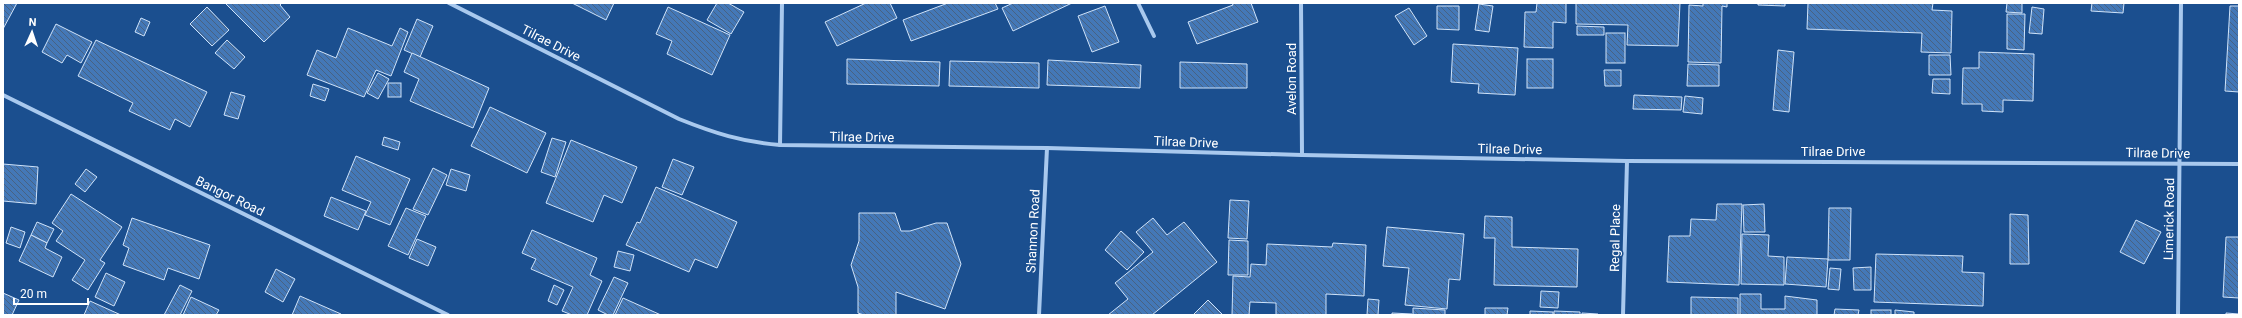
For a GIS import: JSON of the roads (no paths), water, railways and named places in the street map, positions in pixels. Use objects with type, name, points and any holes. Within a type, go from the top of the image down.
[{"type":"street","name":"Tilrae Drive","points":[[449,3],[680,119],[717,134],[751,143],[780,145],[1047,148],[1302,155],[1627,161],[2239,164]]},
{"type":"street","points":[[780,145],[782,3]]},
{"type":"street","points":[[1138,3],[1154,36]]},
{"type":"street","name":"Avelon Road","points":[[1301,3],[1302,155]]},
{"type":"street","name":"Limerick Road","points":[[2178,315],[2181,3]]},
{"type":"street","name":"Bangor Road","points":[[3,95],[448,315]]},
{"type":"street","name":"Shannon Road","points":[[1039,315],[1047,148]]},
{"type":"street","name":"Regal Place","points":[[1623,315],[1627,161]]}]
